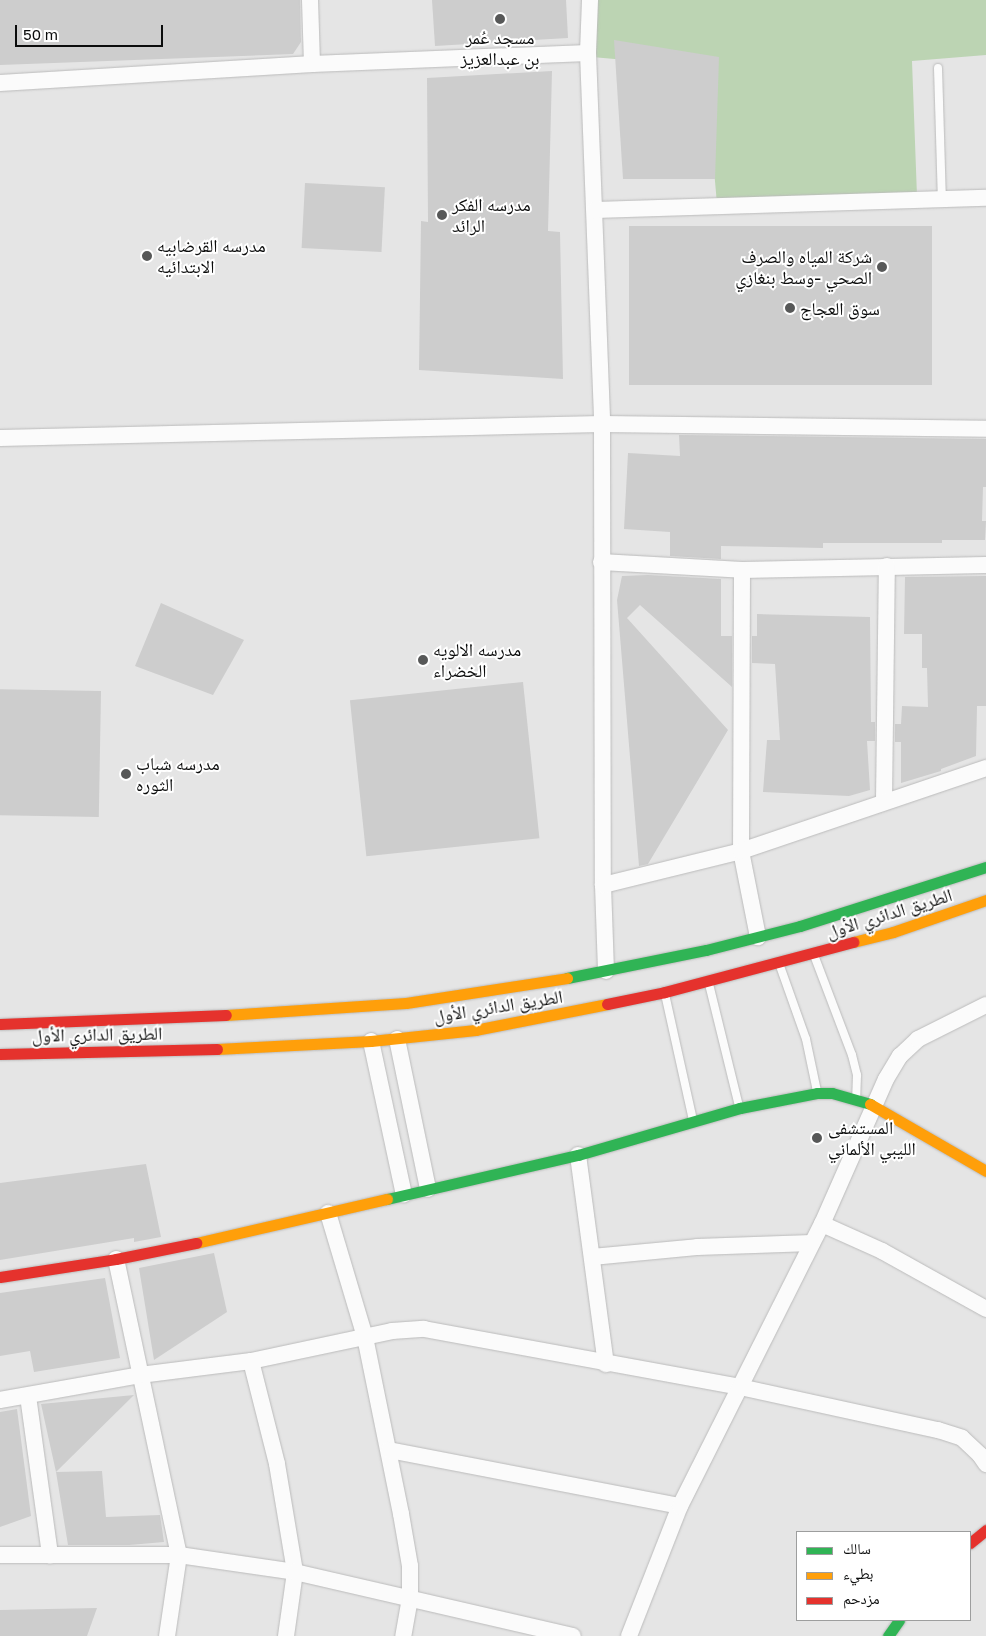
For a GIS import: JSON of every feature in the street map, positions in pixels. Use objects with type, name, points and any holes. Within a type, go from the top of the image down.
[{"type":"main road","name":"الطريق الدائري الأول","points":[[0,1024],[264,1014],[406,1003],[606,972],[758,937],[884,901],[986,867]]},
{"type":"main road","name":"الطريق الدائري الأول","points":[[0,1054],[266,1048],[397,1039],[475,1030],[665,992],[708,979],[893,932],[986,900]]},
{"type":"main road","points":[[0,1277],[116,1259],[328,1213],[578,1155],[740,1108],[817,1093],[832,1093],[876,1106],[986,1172]]},
{"type":"main road","points":[[971,1542],[986,1530]]},
{"type":"main road","points":[[888,1636],[898,1621]]},
{"type":"street","points":[[310,0],[312,64]]},
{"type":"street","points":[[590,0],[588,53],[602,424],[603,885],[606,972]]},
{"type":"street","points":[[0,83],[312,64],[588,53]]},
{"type":"street","points":[[595,210],[986,198]]},
{"type":"street","points":[[0,438],[602,424],[986,429]]},
{"type":"street","points":[[601,562],[742,570],[986,565]]},
{"type":"street","points":[[884,801],[887,566]]},
{"type":"street","points":[[742,570],[740,851],[758,937]]},
{"type":"street","points":[[603,885],[740,851],[986,768]]},
{"type":"street","points":[[629,1636],[680,1506],[822,1224],[876,1106],[886,1079],[900,1056],[918,1039],[986,1005]]},
{"type":"street","points":[[397,1039],[428,1189]]},
{"type":"street","points":[[371,1041],[404,1195]]},
{"type":"street","points":[[578,1155],[606,1364]]},
{"type":"street","points":[[328,1213],[365,1337],[389,1450],[410,1566],[410,1598],[403,1636]]},
{"type":"street","points":[[822,1224],[882,1251],[986,1309]]},
{"type":"street","points":[[592,1257],[697,1247],[812,1243]]},
{"type":"street","points":[[116,1259],[179,1555],[167,1636]]},
{"type":"street","points":[[0,1400],[140,1375],[252,1361],[392,1330],[424,1330],[740,1387],[938,1430],[962,1438],[980,1455],[986,1464]]},
{"type":"street","points":[[252,1361],[277,1464],[295,1572],[286,1636]]},
{"type":"street","points":[[28,1396],[50,1555]]},
{"type":"street","points":[[389,1450],[680,1506]]},
{"type":"street","points":[[0,1556],[179,1555],[295,1572],[573,1636]]},
{"type":"lane","points":[[938,68],[942,199]]},
{"type":"lane","points":[[813,953],[852,1055],[857,1075],[856,1100]]},
{"type":"lane","points":[[779,962],[806,1039],[817,1093]]},
{"type":"lane","points":[[708,979],[740,1108]]},
{"type":"lane","points":[[665,992],[694,1121]]},
{"type":"green space","points":[[592,0],[986,0],[986,55],[912,61],[917,196],[717,204],[705,67],[592,57]]},
{"type":"building","points":[[0,0],[300,0],[301,42],[293,54],[0,65]]},
{"type":"building","name":"مسجد عُمر بن عبدالعزيز","points":[[432,0],[566,0],[568,38],[435,46]]},
{"type":"building","points":[[614,40],[719,57],[715,179],[623,179]]},
{"type":"building","points":[[552,71],[548,231],[560,232],[563,379],[419,370],[421,221],[428,222],[427,78]]},
{"type":"building","points":[[305,183],[385,187],[381,252],[302,248]]},
{"type":"building","name":"سوق العجاج","points":[[629,226],[932,226],[932,385],[629,385]]},
{"type":"building","points":[[679,435],[986,439],[986,487],[983,487],[982,521],[986,521],[985,540],[942,540],[942,543],[823,543],[823,548],[721,546],[721,559],[670,556],[670,532],[624,529],[628,453],[680,456]]},
{"type":"building","points":[[648,575],[721,579],[721,636],[732,636],[732,687],[640,605],[627,618],[728,730],[648,864],[639,866],[617,600],[622,576]]},
{"type":"building","points":[[986,576],[986,706],[977,706],[976,756],[941,769],[941,771],[901,783],[901,742],[895,742],[895,724],[901,724],[902,706],[928,707],[927,668],[922,668],[922,634],[904,634],[905,577]]},
{"type":"building","points":[[161,603],[244,640],[213,695],[135,666]]},
{"type":"building","points":[[757,614],[870,617],[871,722],[875,722],[875,741],[867,741],[870,790],[849,796],[763,792],[767,740],[780,740],[775,664],[752,663],[752,636],[757,636]]},
{"type":"building","points":[[523,682],[539,838],[366,856],[350,700]]},
{"type":"building","points":[[0,689],[101,691],[99,817],[0,815]]},
{"type":"building","points":[[146,1164],[161,1237],[134,1242],[134,1238],[0,1260],[0,1183]]},
{"type":"building","points":[[214,1253],[227,1312],[154,1360],[139,1268]]},
{"type":"building","points":[[105,1278],[120,1358],[34,1372],[30,1351],[0,1356],[0,1293]]},
{"type":"building","points":[[134,1395],[56,1472],[41,1404]]},
{"type":"building","points":[[17,1409],[31,1516],[0,1527],[0,1412]]},
{"type":"building","points":[[102,1471],[106,1517],[160,1515],[164,1542],[129,1545],[68,1545],[56,1472]]},
{"type":"building","points":[[97,1608],[87,1636],[0,1636],[0,1610]]},
{"type":"traffic: fast","points":[[567,978],[706,950],[800,926],[986,867]]},
{"type":"traffic: fast","points":[[387,1199],[578,1155],[740,1108],[817,1093],[832,1093],[870,1104]]},
{"type":"traffic: fast","points":[[888,1636],[898,1621]]},
{"type":"traffic: slow","points":[[853,942],[893,932],[986,900]]},
{"type":"traffic: slow","points":[[226,1015],[406,1003],[567,978]]},
{"type":"traffic: slow","points":[[217,1049],[371,1041],[475,1030],[607,1004]]},
{"type":"traffic: slow","points":[[870,1104],[986,1171]]},
{"type":"traffic: slow","points":[[196,1243],[387,1199]]},
{"type":"traffic: jam","points":[[607,1004],[665,992],[853,942]]},
{"type":"traffic: jam","points":[[0,1024],[226,1015]]},
{"type":"traffic: jam","points":[[0,1054],[217,1049]]},
{"type":"traffic: jam","points":[[0,1277],[116,1259],[196,1243]]},
{"type":"traffic: jam","points":[[971,1542],[986,1530]]},
{"type":"place","name":"مسجد عُمر بن عبدالعزيز","points":[[500,19]]},
{"type":"place","name":"مدرسه الفكر الرائد","points":[[442,215]]},
{"type":"place","name":"مدرسه القرضابيه الابتدائيه","points":[[147,256]]},
{"type":"place","name":"شركة المياه والصرف الصحي -وسط بنغازي","points":[[882,267]]},
{"type":"place","name":"سوق العجاج","points":[[790,308]]},
{"type":"place","name":"مدرسه الالويه الخضراء","points":[[423,660]]},
{"type":"place","name":"مدرسه شباب الثوره","points":[[126,774]]},
{"type":"place","name":"المستشفى الليبي الألماني","points":[[817,1138]]}]
